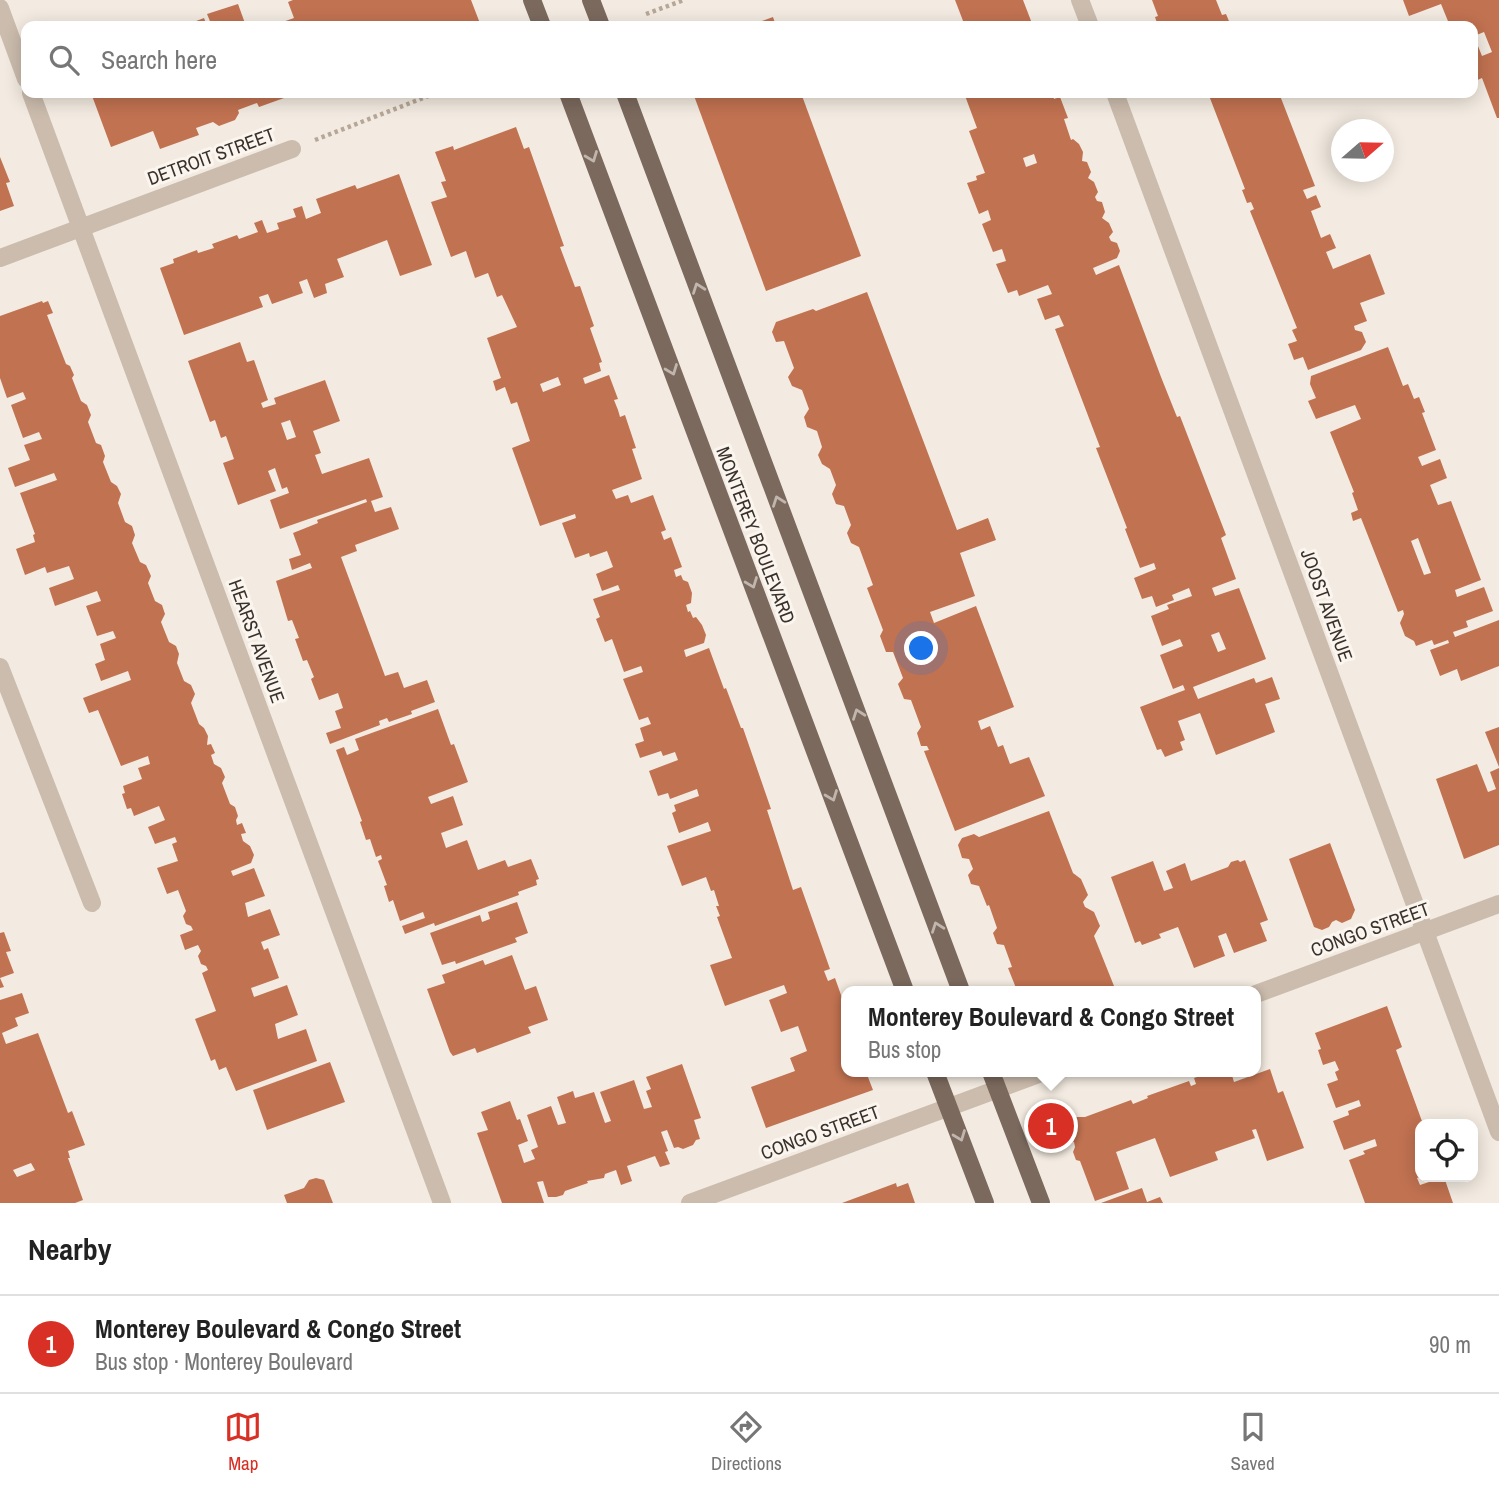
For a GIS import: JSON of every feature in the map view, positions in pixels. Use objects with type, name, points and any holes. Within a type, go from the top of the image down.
[{"type":"main road","points":[[532,0],[539,21]]},
{"type":"main road","points":[[591,0],[599,21]]},
{"type":"main road","name":"MONTEREY BOULEVARD","points":[[570,98],[903,986]]},
{"type":"main road","name":"MONTEREY BOULEVARD","points":[[627,98],[959,986]]},
{"type":"main road","points":[[937,1077],[985,1203]]},
{"type":"main road","points":[[993,1077],[1041,1203]]},
{"type":"street","points":[[1080,0],[1088,21]]},
{"type":"street","points":[[0,8],[21,65]]},
{"type":"street","name":"HEARST AVENUE","points":[[34,98],[442,1203]]},
{"type":"street","name":"JOOST AVENUE","points":[[1117,98],[1499,1132]]},
{"type":"street","name":"DETROIT STREET","points":[[0,258],[292,149]]},
{"type":"street","points":[[0,667],[92,903]]},
{"type":"street","name":"CONGO STREET","points":[[1261,992],[1499,904]]},
{"type":"street","name":"CONGO STREET","points":[[690,1203],[1030,1077]]},
{"type":"path","points":[[646,14],[684,0]]},
{"type":"path","name":"DETROIT STREET","points":[[292,149],[424,98]]},
{"type":"building","points":[[471,0],[479,21],[285,21],[294,18],[288,2]]},
{"type":"building","points":[[955,0],[1023,0],[1031,21],[963,21]]},
{"type":"building","points":[[1152,0],[1216,0],[1222,15],[1226,14],[1229,21],[1156,21],[1155,17],[1158,16]]},
{"type":"building","points":[[1403,0],[1499,0],[1499,118],[1482,78],[1478,80],[1478,46],[1482,56],[1492,52],[1484,32],[1478,34],[1478,21],[1448,21],[1441,4],[1409,16]]},
{"type":"building","points":[[238,4],[244,21],[210,21],[207,14]]},
{"type":"building","points":[[93,98],[284,98],[259,107],[257,103],[238,110],[235,120],[219,126],[213,122],[196,128],[199,135],[160,149],[153,131],[111,147]]},
{"type":"building","points":[[695,98],[803,98],[861,256],[766,291]]},
{"type":"building","points":[[966,98],[1060,98],[1068,118],[1064,119],[1071,140],[1079,144],[1083,152],[1082,161],[1087,162],[1091,172],[1088,178],[1094,182],[1098,192],[1095,197],[1102,202],[1105,212],[1102,218],[1109,223],[1113,232],[1109,237],[1117,243],[1120,251],[1117,258],[1093,268],[1096,275],[1119,265],[1161,377],[1177,417],[1180,416],[1226,535],[1221,538],[1236,579],[1212,588],[1215,596],[1239,588],[1266,659],[1193,687],[1198,699],[1254,678],[1256,683],[1272,677],[1280,699],[1265,704],[1275,732],[1216,755],[1200,713],[1178,721],[1185,740],[1180,742],[1183,750],[1165,757],[1161,749],[1157,750],[1140,707],[1185,690],[1183,685],[1173,689],[1160,655],[1183,646],[1180,639],[1162,646],[1151,616],[1169,609],[1167,605],[1192,596],[1189,588],[1172,595],[1174,600],[1156,607],[1152,596],[1142,599],[1134,578],[1156,569],[1154,563],[1140,568],[1125,529],[1127,528],[1096,448],[1100,447],[1055,329],[1064,326],[1059,315],[1045,320],[1037,299],[1052,294],[1048,285],[1019,296],[1017,290],[1008,293],[996,264],[1006,261],[1002,249],[993,252],[982,224],[991,220],[988,210],[979,214],[967,183],[977,180],[976,176],[985,173],[969,131],[977,128]],"holes":[[[1034,154],[1037,163],[1026,167],[1023,158]],[[1219,632],[1226,649],[1218,652],[1211,635]]]},
{"type":"building","points":[[1210,98],[1281,98],[1315,186],[1303,190],[1307,199],[1316,195],[1321,207],[1311,211],[1321,238],[1330,234],[1336,248],[1326,252],[1333,269],[1370,254],[1385,294],[1360,303],[1367,321],[1354,326],[1355,330],[1362,332],[1366,342],[1361,350],[1308,370],[1303,357],[1294,360],[1288,344],[1297,341],[1292,330],[1297,328],[1250,211],[1254,209],[1251,202],[1247,203],[1242,190],[1245,189]]},
{"type":"building","points":[[516,127],[524,149],[529,147],[564,246],[560,247],[575,287],[580,286],[594,326],[590,328],[602,362],[599,363],[601,371],[583,378],[585,384],[609,375],[618,399],[614,400],[620,417],[625,415],[636,448],[632,449],[642,479],[612,490],[616,499],[628,495],[631,503],[653,495],[666,530],[661,532],[664,540],[671,537],[682,567],[674,570],[676,577],[681,575],[683,580],[688,582],[692,593],[691,603],[686,605],[688,612],[690,611],[693,618],[696,617],[706,635],[704,643],[684,650],[686,657],[709,648],[724,689],[726,688],[743,728],[771,809],[767,810],[793,890],[801,887],[830,969],[824,971],[828,981],[835,978],[841,995],[841,1077],[868,1077],[873,1090],[766,1128],[751,1087],[795,1071],[790,1058],[807,1051],[798,1026],[781,1032],[769,1000],[787,993],[784,985],[725,1006],[710,965],[732,958],[717,917],[720,916],[716,906],[719,906],[714,890],[711,891],[706,877],[682,886],[667,846],[711,831],[708,822],[679,833],[672,813],[676,811],[674,805],[699,796],[697,789],[670,799],[668,793],[658,796],[649,771],[678,760],[675,752],[663,756],[661,751],[640,758],[635,744],[644,741],[640,728],[651,724],[648,717],[639,720],[623,679],[643,672],[641,666],[624,672],[612,639],[605,642],[596,619],[600,617],[593,599],[620,590],[618,585],[602,591],[596,574],[613,567],[607,551],[590,557],[589,553],[575,558],[562,523],[576,518],[575,514],[540,526],[512,448],[530,441],[517,402],[511,404],[505,387],[496,391],[493,381],[501,378],[487,338],[517,327],[502,295],[497,297],[488,273],[475,278],[466,251],[451,257],[431,202],[447,197],[441,182],[446,181],[435,152],[453,146],[454,150]],"holes":[[[558,377],[561,385],[543,392],[540,384]]]},
{"type":"building","points":[[0,157],[10,182],[6,183],[14,206],[0,211]]},
{"type":"building","points":[[399,174],[432,265],[400,276],[387,240],[337,259],[344,277],[325,284],[327,293],[314,298],[307,279],[299,282],[303,293],[272,304],[268,294],[259,297],[263,307],[184,335],[160,268],[174,263],[173,259],[197,250],[198,253],[214,248],[212,244],[237,235],[239,239],[258,232],[254,223],[262,220],[267,233],[279,229],[277,223],[296,217],[293,209],[302,206],[306,219],[321,213],[316,199],[355,185],[357,189]]},
{"type":"building","points":[[867,292],[957,530],[988,518],[996,540],[960,553],[975,596],[930,612],[934,623],[976,606],[1014,707],[978,721],[981,730],[990,726],[998,747],[1003,745],[1010,764],[1029,757],[1045,796],[955,831],[924,751],[929,750],[927,746],[921,746],[917,733],[921,727],[911,700],[904,699],[898,684],[903,678],[893,652],[886,652],[880,636],[883,630],[867,588],[873,585],[859,547],[851,543],[847,533],[851,525],[844,506],[836,504],[832,494],[836,485],[830,469],[822,464],[818,455],[822,447],[817,431],[807,427],[804,417],[809,409],[802,390],[792,386],[788,377],[794,368],[784,341],[776,342],[772,332],[776,322]]},
{"type":"building","points":[[48,301],[53,313],[47,315],[66,364],[74,375],[72,378],[81,401],[87,405],[91,415],[88,422],[96,443],[101,445],[105,456],[103,462],[111,482],[121,494],[118,503],[125,522],[132,526],[135,535],[132,543],[140,562],[146,565],[151,576],[148,583],[155,601],[162,605],[165,614],[161,622],[169,642],[176,646],[179,654],[177,663],[184,681],[191,685],[195,694],[191,703],[199,724],[208,736],[207,745],[211,744],[215,753],[211,755],[214,764],[221,768],[225,777],[222,783],[230,804],[235,807],[237,825],[242,823],[246,833],[241,834],[243,841],[250,846],[254,855],[251,863],[231,871],[233,876],[254,868],[265,896],[245,903],[248,917],[270,909],[280,935],[261,942],[264,950],[268,948],[279,978],[251,988],[254,997],[287,985],[298,1015],[275,1024],[278,1039],[306,1029],[317,1061],[236,1091],[226,1067],[219,1070],[215,1059],[211,1061],[195,1019],[216,1011],[202,973],[208,970],[201,964],[198,945],[185,950],[180,935],[193,930],[186,924],[183,916],[186,911],[178,890],[167,894],[157,868],[178,861],[172,844],[177,842],[175,837],[155,844],[148,827],[165,820],[159,806],[134,816],[131,808],[127,809],[122,794],[125,793],[123,786],[142,779],[138,768],[150,764],[148,756],[121,766],[98,710],[89,713],[83,698],[131,680],[128,671],[101,681],[95,664],[105,660],[100,644],[116,638],[113,631],[97,636],[86,606],[101,601],[97,591],[55,606],[49,588],[74,579],[69,566],[47,573],[45,567],[25,575],[16,549],[35,542],[35,534],[20,493],[57,480],[54,473],[15,487],[8,468],[30,460],[24,445],[42,439],[39,432],[23,438],[11,405],[26,399],[23,392],[7,398],[0,378],[0,316]]},
{"type":"building","points":[[240,342],[247,362],[254,360],[268,400],[261,403],[263,408],[276,404],[274,398],[325,380],[340,421],[313,431],[321,453],[315,455],[322,474],[369,458],[383,497],[371,501],[375,512],[391,507],[399,529],[355,545],[357,551],[341,557],[385,676],[398,672],[404,688],[427,680],[435,702],[389,722],[387,718],[379,721],[380,725],[330,744],[326,733],[341,728],[335,711],[343,708],[338,693],[319,700],[311,679],[314,677],[307,660],[303,661],[295,639],[299,638],[292,620],[288,621],[276,581],[312,568],[310,563],[292,570],[289,559],[301,555],[293,533],[318,523],[317,520],[367,502],[366,499],[280,529],[270,500],[289,493],[287,487],[282,489],[275,468],[268,471],[276,491],[238,505],[223,463],[234,459],[226,436],[221,438],[215,420],[210,422],[188,361]],"holes":[[[290,420],[296,437],[287,440],[281,423]]]},
{"type":"building","points":[[1388,347],[1403,386],[1408,384],[1414,399],[1419,397],[1436,450],[1418,457],[1422,466],[1440,459],[1447,478],[1430,485],[1438,505],[1451,501],[1481,580],[1455,590],[1457,597],[1484,587],[1493,611],[1466,621],[1468,627],[1453,632],[1455,637],[1499,620],[1499,666],[1461,681],[1457,669],[1440,676],[1430,650],[1449,643],[1448,640],[1434,645],[1432,640],[1416,646],[1414,641],[1405,636],[1400,623],[1403,610],[1398,612],[1361,518],[1353,521],[1351,513],[1358,510],[1352,493],[1354,492],[1330,432],[1361,419],[1355,405],[1316,419],[1308,401],[1316,398],[1310,384],[1311,376]],"holes":[[[1418,538],[1431,573],[1424,575],[1411,541]]]},
{"type":"building","points":[[438,709],[468,782],[428,797],[431,804],[453,796],[463,825],[441,833],[446,848],[467,840],[478,870],[505,860],[508,867],[531,859],[539,879],[536,880],[537,885],[518,892],[519,895],[435,926],[434,923],[405,934],[402,926],[425,918],[423,912],[400,921],[393,900],[389,902],[384,886],[387,885],[378,861],[382,859],[381,855],[376,857],[370,839],[366,840],[360,822],[362,821],[336,750],[344,747],[347,755],[359,750],[355,739]]},
{"type":"building","points":[[1499,727],[1499,767],[1485,732]]},
{"type":"building","points":[[1477,764],[1488,792],[1496,789],[1490,772],[1499,768],[1499,845],[1464,859],[1436,779]]},
{"type":"building","points":[[1049,811],[1073,873],[1081,879],[1088,895],[1083,902],[1085,907],[1094,912],[1100,926],[1094,936],[1114,986],[1015,986],[1008,968],[1012,967],[1004,945],[997,944],[993,933],[997,928],[989,905],[987,906],[979,886],[971,884],[968,875],[973,869],[969,859],[962,858],[958,845],[962,838],[974,834],[979,837]]},
{"type":"building","points":[[1330,843],[1355,910],[1351,919],[1342,923],[1336,920],[1322,930],[1314,927],[1289,859]]},
{"type":"building","points":[[1245,860],[1268,920],[1260,923],[1267,941],[1234,953],[1226,933],[1218,936],[1225,956],[1194,968],[1178,927],[1159,934],[1161,938],[1142,945],[1140,941],[1135,943],[1111,877],[1153,861],[1164,891],[1173,888],[1166,871],[1185,863],[1191,881],[1228,867],[1231,862]]},
{"type":"building","points":[[517,902],[528,933],[515,938],[517,942],[456,964],[455,961],[442,965],[430,933],[480,915],[482,922],[490,919],[488,912]]},
{"type":"building","points":[[4,932],[11,951],[6,952],[14,973],[0,978],[0,933]]},
{"type":"building","points":[[512,955],[525,990],[536,986],[548,1020],[528,1027],[531,1033],[477,1053],[475,1048],[453,1056],[427,989],[445,983],[442,975],[483,960],[485,965]]},
{"type":"building","points":[[22,993],[29,1013],[15,1018],[18,1026],[2,1033],[6,1044],[38,1033],[68,1113],[72,1111],[85,1145],[68,1151],[68,1158],[83,1200],[75,1203],[0,1203],[0,1000]],"holes":[[[31,1163],[35,1170],[17,1177],[13,1170]]]},
{"type":"building","points":[[1387,1006],[1402,1047],[1396,1050],[1421,1119],[1415,1119],[1415,1182],[1420,1185],[1446,1182],[1453,1203],[1365,1203],[1349,1160],[1377,1146],[1375,1139],[1344,1150],[1333,1121],[1349,1115],[1348,1111],[1361,1106],[1359,1100],[1336,1108],[1327,1084],[1338,1080],[1335,1072],[1339,1070],[1335,1061],[1323,1065],[1315,1033]]},
{"type":"building","points":[[330,1062],[345,1102],[267,1130],[253,1090]]},
{"type":"building","points":[[682,1064],[701,1118],[694,1120],[700,1139],[683,1149],[674,1148],[667,1130],[661,1132],[670,1164],[660,1167],[655,1156],[627,1166],[632,1181],[621,1185],[616,1170],[605,1174],[604,1178],[587,1181],[588,1183],[556,1197],[548,1197],[543,1181],[537,1182],[544,1203],[502,1203],[477,1133],[488,1130],[481,1112],[510,1101],[528,1141],[518,1145],[524,1163],[535,1159],[531,1150],[538,1147],[527,1115],[551,1106],[558,1125],[566,1123],[557,1097],[573,1091],[575,1098],[594,1092],[605,1123],[611,1121],[600,1092],[634,1080],[644,1109],[652,1107],[646,1091],[651,1089],[646,1077]]},
{"type":"building","points":[[1270,1069],[1278,1093],[1283,1091],[1304,1148],[1267,1161],[1256,1129],[1252,1130],[1255,1138],[1215,1152],[1218,1160],[1170,1177],[1155,1138],[1116,1152],[1129,1189],[1095,1201],[1080,1161],[1076,1160],[1073,1152],[1074,1142],[1069,1140],[1066,1133],[1069,1127],[1067,1123],[1074,1117],[1085,1117],[1131,1100],[1133,1104],[1189,1081],[1191,1086],[1196,1084],[1194,1078],[1197,1077],[1232,1077],[1234,1082],[1248,1077],[1261,1077],[1261,1072]]},
{"type":"building","points":[[309,1180],[324,1180],[333,1203],[287,1203],[284,1195],[304,1188]]},
{"type":"building","points":[[896,1183],[897,1187],[908,1183],[915,1203],[842,1203]]},
{"type":"building","points":[[1142,1188],[1147,1202],[1160,1197],[1163,1203],[1101,1203]]},
{"type":"place","name":"Monterey Boulevard & Congo Street","points":[[1051,1126]]}]
